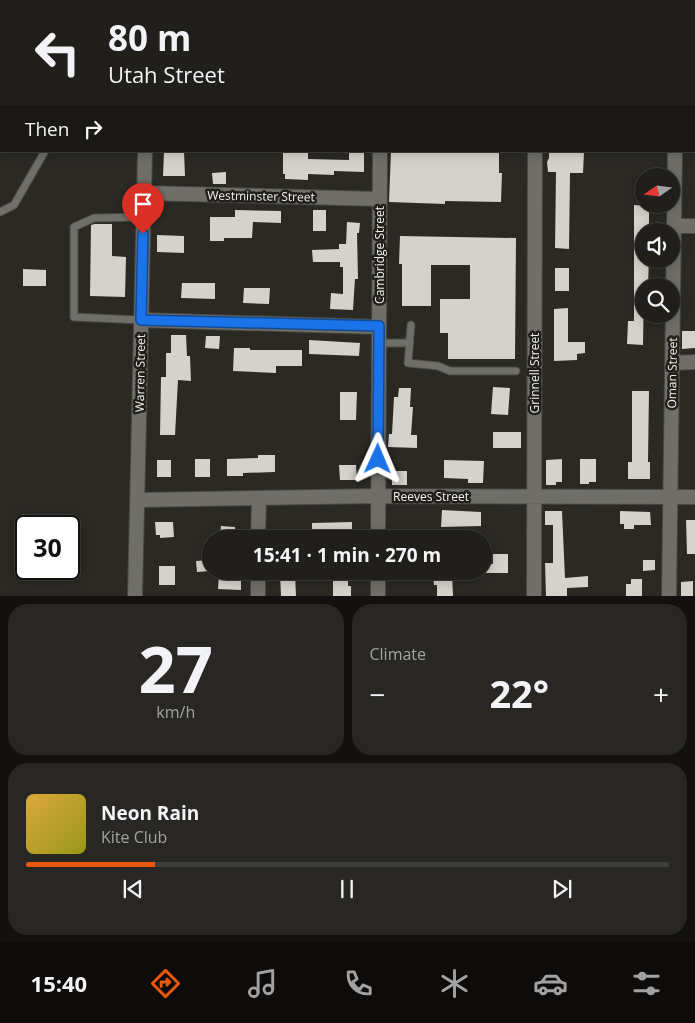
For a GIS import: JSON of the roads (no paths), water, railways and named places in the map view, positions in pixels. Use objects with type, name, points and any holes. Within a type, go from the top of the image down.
[{"type":"street","name":"Warren Street","points":[[135,596],[145,152]]},
{"type":"street","name":"Cambridge Street","points":[[378,530],[380,152]]},
{"type":"street","name":"Grinnell Street","points":[[534,596],[535,152]]},
{"type":"street","name":"Oman Street","points":[[674,223],[675,152]]},
{"type":"street","name":"Westminster Street","points":[[144,193],[379,199]]},
{"type":"street","points":[[680,226],[695,226]]},
{"type":"street","name":"Oman Street","points":[[669,596],[673,268]]},
{"type":"street","points":[[141,320],[379,326]]},
{"type":"street","points":[[672,363],[695,362]]},
{"type":"street","name":"Reeves Street","points":[[138,500],[378,496],[695,497]]},
{"type":"street","points":[[258,530],[259,498]]},
{"type":"street","points":[[258,580],[258,596]]},
{"type":"street","points":[[378,580],[378,596]]},
{"type":"lane","points":[[0,212],[14,205],[44,152]]},
{"type":"lane","points":[[141,320],[74,317],[74,227],[94,218],[144,217]]},
{"type":"lane","points":[[411,325],[408,364],[438,366],[450,371],[516,371]]},
{"type":"lane","points":[[379,343],[410,343]]}]
